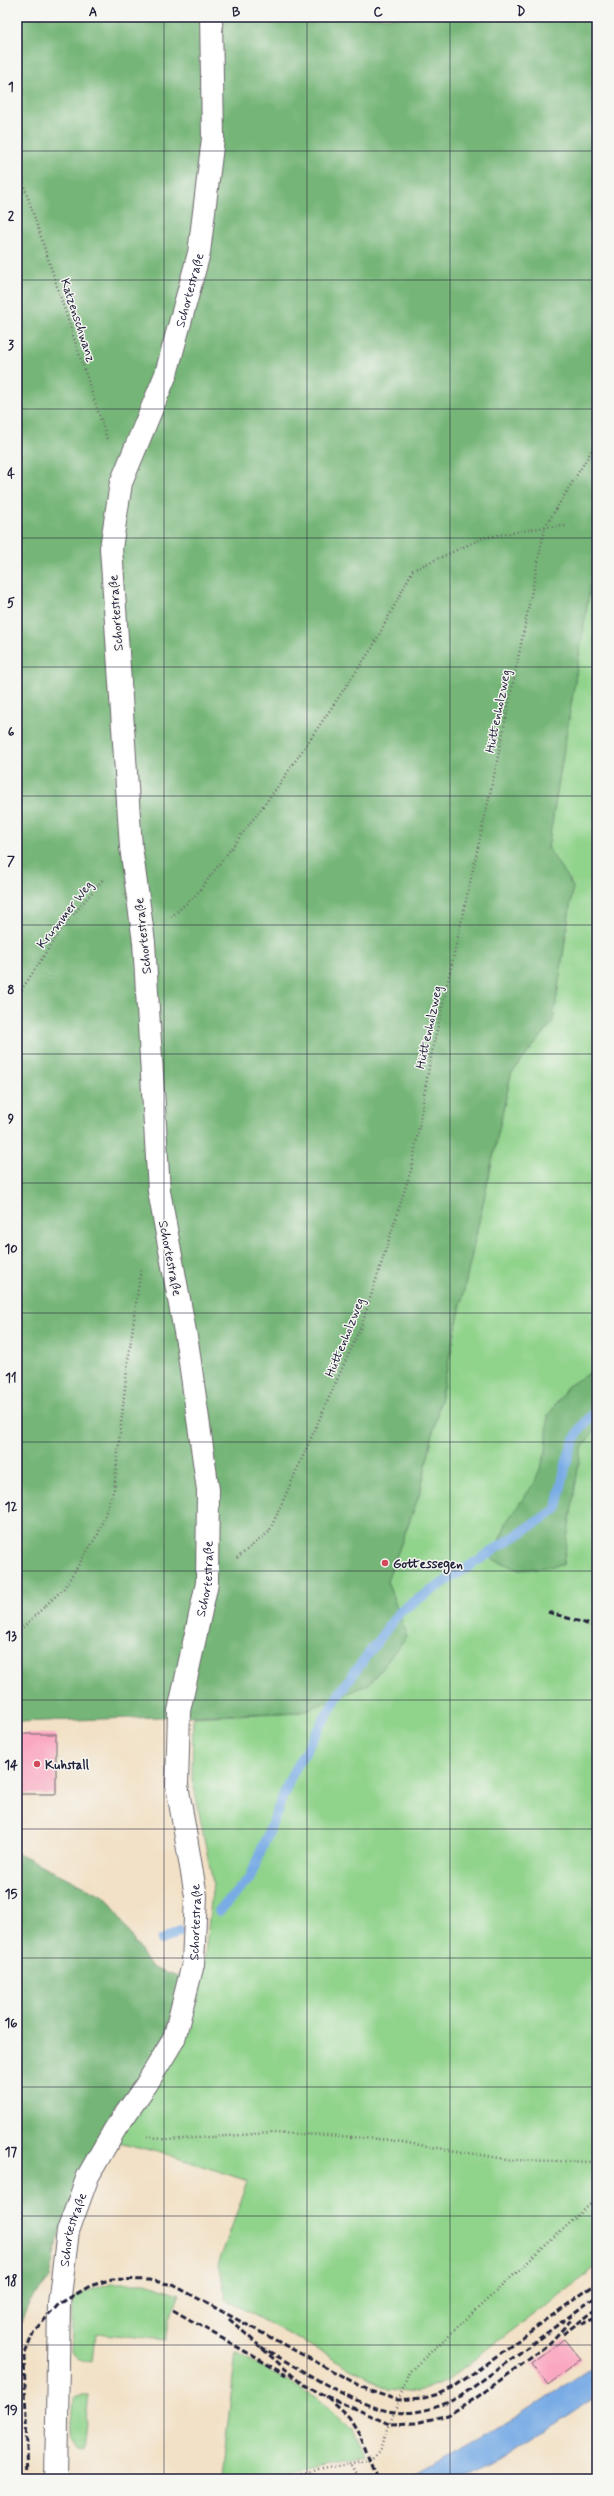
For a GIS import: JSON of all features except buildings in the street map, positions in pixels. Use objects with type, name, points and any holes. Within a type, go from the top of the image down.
[{"type":"street","name":"Schortestraße","points":[[56,2479],[59,2304],[68,2231],[88,2176],[115,2129],[146,2085],[174,2039],[194,1964],[196,1896],[178,1786],[179,1710],[207,1583],[208,1490],[188,1348],[159,1191],[144,942],[131,847],[111,548],[121,483],[166,374],[199,253],[213,138],[212,17]]},
{"type":"path","name":"Katzenschwanz","points":[[17,164],[121,483]]},
{"type":"path","name":"Hüttenholzweg","points":[[207,1583],[269,1532],[362,1324],[412,1167],[430,1061],[495,771],[545,527],[597,442]]},
{"type":"path","points":[[144,942],[196,895],[279,785],[372,648],[413,570],[483,538],[545,527],[568,526]]},
{"type":"path","name":"Krummer Weg","points":[[17,997],[61,929],[131,847]]},
{"type":"path","points":[[17,1633],[64,1588],[98,1534],[114,1489],[127,1369],[142,1261]]},
{"type":"path","points":[[115,2129],[166,2140],[271,2133],[328,2135],[389,2140],[512,2160],[597,2162]]},
{"type":"path","points":[[275,2479],[351,2465],[371,2459],[380,2451],[400,2393],[409,2372],[597,2198]]},
{"type":"path","points":[[351,2465],[359,2479]]},
{"type":"green space","points":[[17,17],[597,17],[597,544],[548,848],[573,887],[553,1022],[511,1074],[420,1493],[387,1581],[407,1636],[369,1684],[302,1712],[17,1722]]},
{"type":"green space","points":[[597,544],[597,2266],[447,2380],[417,2392],[388,2389],[227,2300],[218,2265],[248,2181],[169,2155],[114,2141],[181,2042],[201,1988],[213,1883],[192,1777],[193,1717],[302,1712],[369,1684],[407,1636],[387,1581],[420,1493],[511,1074],[553,1022],[573,887],[548,848]]},
{"type":"green space","points":[[597,1368],[597,1426],[581,1450],[563,1565],[519,1570],[492,1559],[507,1521],[535,1482],[546,1452],[548,1416],[568,1386]]},
{"type":"green space","points":[[17,1853],[107,1898],[150,1967],[181,1978],[167,2033],[60,2230],[50,2278],[29,2303],[17,2331]]},
{"type":"green space","points":[[111,2283],[146,2283],[180,2294],[169,2319],[165,2340],[96,2333],[93,2361],[79,2359],[71,2352],[73,2299],[85,2292]]},
{"type":"green space","points":[[236,2352],[318,2398],[351,2429],[365,2455],[251,2479],[231,2479],[230,2476],[222,2474]]},
{"type":"green space","points":[[89,2395],[83,2448],[77,2447],[70,2436],[73,2398]]},
{"type":"water","points":[[597,2364],[597,2396],[501,2460],[467,2479],[406,2479],[509,2422]]},
{"type":"waterway","points":[[219,1911],[250,1878],[292,1774],[340,1692],[400,1611],[557,1509],[568,1456],[573,1443],[587,1420],[597,1411]]},
{"type":"waterway","points":[[162,1940],[180,1931]]},
{"type":"railway","points":[[548,1612],[597,1627]]},
{"type":"railway","points":[[28,2479],[24,2356],[34,2331],[59,2304],[90,2286],[112,2279],[149,2280],[173,2285],[370,2391],[398,2400],[424,2398],[439,2394],[454,2387],[597,2283]]},
{"type":"railway","points":[[261,2347],[326,2385],[363,2403],[379,2409],[394,2412],[403,2413],[420,2411],[437,2407],[461,2396],[597,2296]]},
{"type":"railway","points":[[563,2334],[597,2309]]},
{"type":"railway","points":[[173,2310],[286,2375]]},
{"type":"railway","points":[[582,2324],[597,2318]]},
{"type":"railway","points":[[229,2319],[302,2384],[326,2396],[349,2417],[360,2435],[377,2479]]},
{"type":"railway","points":[[326,2396],[389,2424],[416,2423],[448,2415],[476,2398],[547,2346],[572,2319]]},
{"type":"place","name":"Gottessegen","points":[[385,1563]]},
{"type":"place","name":"Kuhstall","points":[[37,1764]]}]
